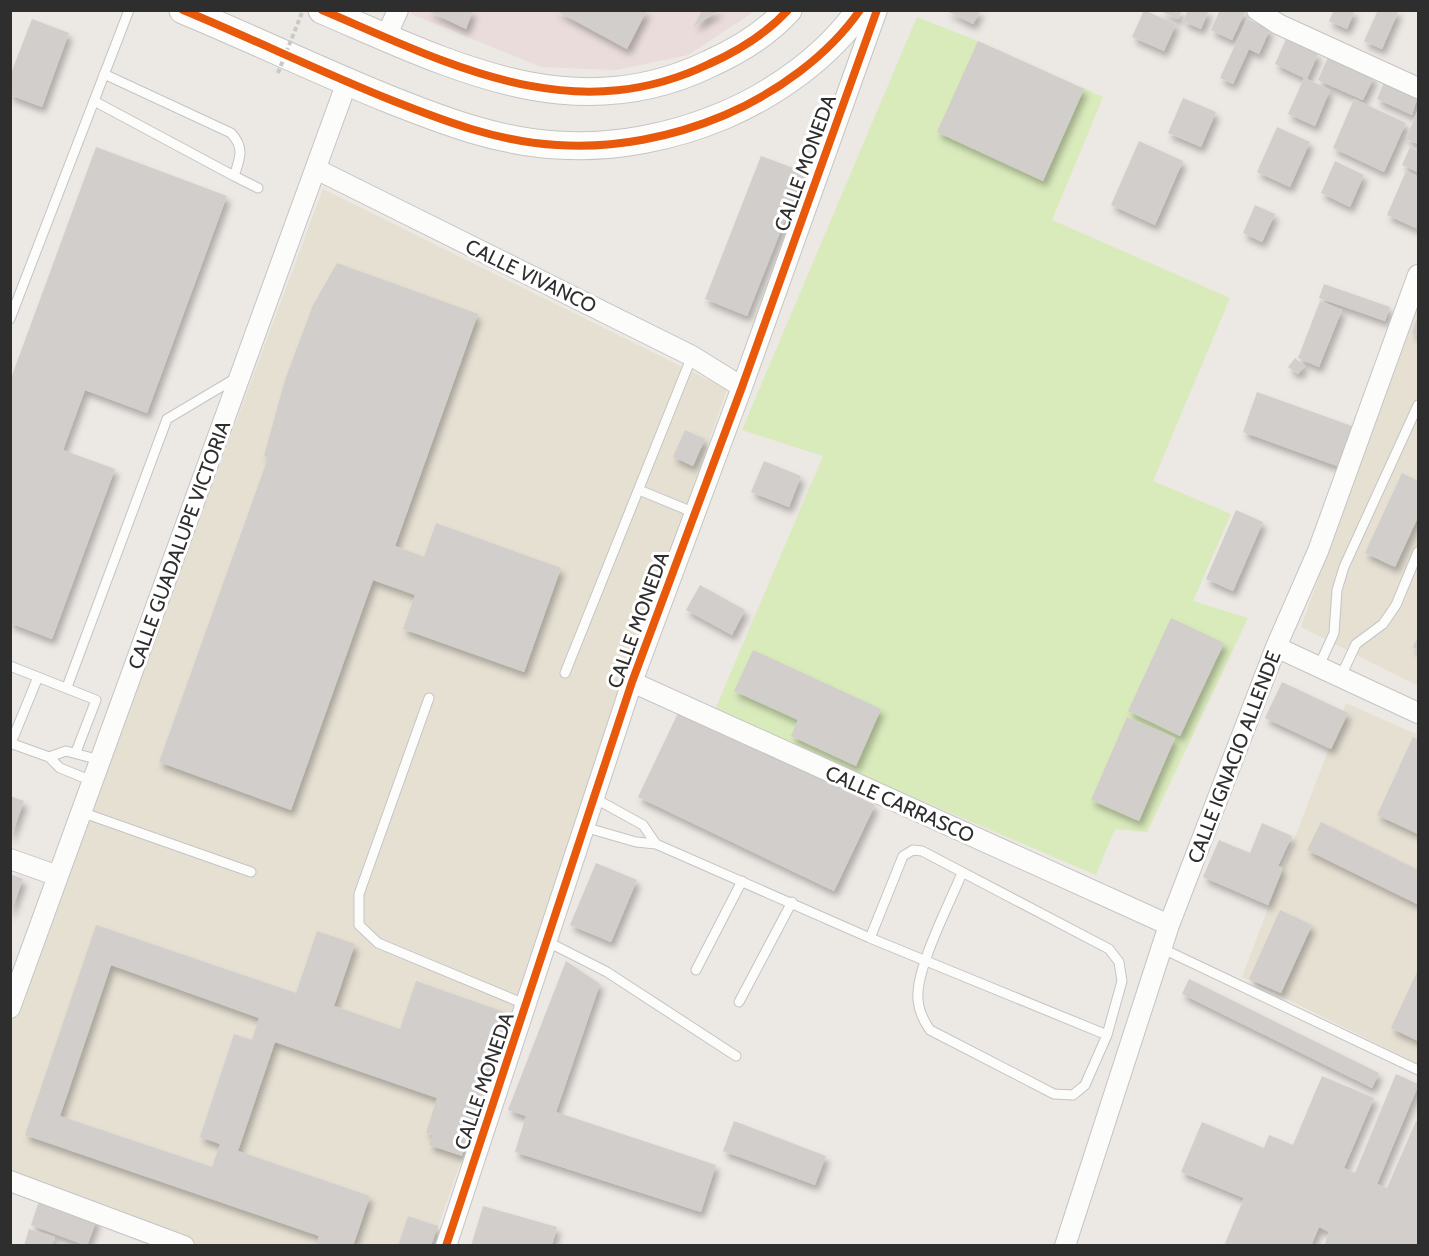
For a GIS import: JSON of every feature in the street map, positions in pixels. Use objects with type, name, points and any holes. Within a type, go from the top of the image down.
[{"type":"main road","points":[[183,10],[347,82],[435,117],[514,140],[587,146],[629,142],[706,123],[750,103],[798,71],[827,48],[860,10]]},
{"type":"main road","points":[[322,10],[489,76],[528,88],[569,93],[609,93],[649,86],[688,75],[752,42],[788,10]]},
{"type":"street","points":[[386,37],[398,10]]},
{"type":"street","name":"CALLE MONEDA","points":[[446,1245],[632,682],[742,387],[878,10]]},
{"type":"street","points":[[1257,10],[1278,24],[1419,88]]},
{"type":"street","name":"CALLE GUADALUPE VICTORIA","points":[[10,1008],[347,82]]},
{"type":"street","name":"CALLE VIVANCO","points":[[316,169],[692,356],[742,387]]},
{"type":"street","name":"CALLE IGNACIO ALLENDE","points":[[1065,1245],[1169,925],[1276,647],[1318,551],[1419,275]]},
{"type":"street","points":[[1276,647],[1419,713]]},
{"type":"street","name":"CALLE CARRASCO","points":[[632,682],[1169,925]]},
{"type":"street","points":[[10,859],[58,876]]},
{"type":"street","points":[[10,1181],[184,1245]]},
{"type":"lane","points":[[10,319],[129,10]]},
{"type":"lane","points":[[104,74],[231,133],[239,142],[242,151],[234,176]]},
{"type":"lane","points":[[94,101],[258,188]]},
{"type":"lane","points":[[565,673],[692,356]]},
{"type":"lane","points":[[67,687],[167,419],[242,375]]},
{"type":"lane","points":[[1319,666],[1334,633],[1337,590],[1344,567],[1419,405]]},
{"type":"lane","points":[[639,490],[695,513]]},
{"type":"lane","points":[[1341,676],[1356,644],[1383,624],[1396,605],[1419,552]]},
{"type":"lane","points":[[10,666],[96,700],[76,752]]},
{"type":"lane","points":[[38,677],[11,743],[49,757],[60,768],[92,781]]},
{"type":"lane","points":[[429,698],[359,894],[359,925],[378,943],[527,1005]]},
{"type":"lane","points":[[49,757],[62,751],[76,752],[100,760]]},
{"type":"lane","points":[[594,798],[643,825],[656,844]]},
{"type":"lane","points":[[81,812],[251,872]]},
{"type":"lane","points":[[584,827],[636,842],[656,844],[870,938],[1107,1035]]},
{"type":"lane","points":[[870,938],[903,855],[912,850],[922,852],[963,873],[1110,949],[1119,962],[1122,981],[1107,1035],[1084,1085],[1073,1095],[1054,1094],[930,1030],[921,1017],[917,997],[926,961],[963,873]]},
{"type":"lane","points":[[696,970],[742,881]]},
{"type":"lane","points":[[739,1002],[792,902]]},
{"type":"lane","points":[[546,941],[607,972],[736,1056]]},
{"type":"lane","points":[[1161,948],[1419,1071]]},
{"type":"path","points":[[278,73],[303,10]]},
{"type":"shaded area","points":[[412,10],[755,11],[688,55],[616,70],[541,67],[411,14]]},
{"type":"shaded area","points":[[323,189],[727,389],[432,1245],[199,1245],[11,1175],[10,1026]]},
{"type":"shaded area","points":[[1418,299],[1418,686],[1301,627]]},
{"type":"shaded area","points":[[1346,703],[1418,735],[1418,1064],[1242,977]]},
{"type":"green space","points":[[917,17],[978,41],[1103,97],[1052,220],[1230,298],[1153,481],[1231,514],[1193,601],[1248,618],[1147,832],[1115,829],[1096,875],[714,712],[823,456],[742,430]]},
{"type":"building","points":[[426,10],[473,10],[466,29]]},
{"type":"building","points":[[555,10],[647,10],[627,49]]},
{"type":"building","points":[[702,10],[720,10],[694,26]]},
{"type":"building","points":[[945,10],[981,10],[973,24]]},
{"type":"building","points":[[1144,10],[1176,24],[1164,51],[1132,37]]},
{"type":"building","points":[[1158,10],[1182,10],[1178,19]]},
{"type":"building","points":[[1188,10],[1209,10],[1201,29],[1183,21]]},
{"type":"building","points":[[1220,10],[1246,10],[1232,40],[1211,30]]},
{"type":"building","points":[[1334,10],[1355,10],[1347,29],[1329,21]]},
{"type":"building","points":[[1378,10],[1399,10],[1382,49],[1364,41]]},
{"type":"building","points":[[32,19],[69,33],[42,107],[10,95],[10,76]]},
{"type":"building","points":[[1247,19],[1270,29],[1259,54],[1249,49],[1233,84],[1220,78]]},
{"type":"building","points":[[1286,39],[1318,54],[1307,79],[1330,90],[1315,126],[1288,114],[1304,78],[1275,64]]},
{"type":"building","points":[[978,41],[1084,89],[1043,181],[937,132]]},
{"type":"building","points":[[1328,57],[1374,77],[1363,100],[1318,80]]},
{"type":"building","points":[[1385,80],[1418,95],[1412,115],[1377,99]]},
{"type":"building","points":[[1183,98],[1216,112],[1201,147],[1168,133]]},
{"type":"building","points":[[1354,99],[1406,123],[1384,172],[1333,148]]},
{"type":"building","points":[[1418,110],[1418,144],[1406,139]]},
{"type":"building","points":[[1277,127],[1310,142],[1290,187],[1257,172]]},
{"type":"building","points":[[1139,141],[1183,161],[1155,225],[1111,205]]},
{"type":"building","points":[[96,147],[227,196],[147,413],[85,390],[63,450],[115,469],[52,639],[10,623],[10,381]]},
{"type":"building","points":[[1410,147],[1418,151],[1418,172],[1402,165]]},
{"type":"building","points":[[761,156],[804,172],[747,316],[705,299]]},
{"type":"building","points":[[1335,161],[1364,175],[1350,207],[1321,193]]},
{"type":"building","points":[[1406,171],[1418,177],[1418,229],[1387,215]]},
{"type":"building","points":[[1255,205],[1275,214],[1262,242],[1243,233]]},
{"type":"building","points":[[337,263],[478,314],[395,546],[424,557],[436,523],[561,568],[524,672],[403,629],[415,595],[373,580],[291,810],[159,762],[268,458],[264,456],[285,380],[313,305]]},
{"type":"building","points":[[1324,284],[1390,307],[1385,321],[1319,298]]},
{"type":"building","points":[[1320,301],[1342,310],[1319,367],[1298,358]]},
{"type":"building","points":[[1418,315],[1418,335],[1412,334]]},
{"type":"building","points":[[1295,358],[1305,366],[1298,374],[1288,367]]},
{"type":"building","points":[[1257,392],[1352,426],[1337,466],[1243,432]]},
{"type":"building","points":[[685,430],[705,439],[693,466],[673,457]]},
{"type":"building","points":[[764,461],[801,476],[789,507],[751,492]]},
{"type":"building","points":[[1402,473],[1418,481],[1418,517],[1395,567],[1365,553]]},
{"type":"building","points":[[1236,510],[1263,522],[1233,591],[1206,579]]},
{"type":"building","points":[[700,585],[745,610],[732,635],[686,610]]},
{"type":"building","points":[[1171,618],[1224,643],[1180,736],[1128,711]]},
{"type":"building","points":[[1418,636],[1418,650],[1413,647]]},
{"type":"building","points":[[753,650],[881,709],[856,766],[791,736],[798,720],[734,691]]},
{"type":"building","points":[[1282,682],[1348,713],[1331,749],[1265,718]]},
{"type":"building","points":[[679,711],[875,805],[834,891],[638,797]]},
{"type":"building","points":[[1127,717],[1175,738],[1139,821],[1091,800]]},
{"type":"building","points":[[1413,737],[1418,740],[1418,834],[1377,815]]},
{"type":"building","points":[[10,796],[24,801],[11,837],[10,837]]},
{"type":"building","points":[[1321,822],[1418,870],[1417,904],[1307,850]]},
{"type":"building","points":[[1262,823],[1292,836],[1278,866],[1283,868],[1268,905],[1203,877],[1219,840],[1250,853]]},
{"type":"building","points":[[596,863],[637,880],[611,942],[570,925]]},
{"type":"building","points":[[10,874],[23,879],[11,912],[10,912]]},
{"type":"building","points":[[1280,910],[1312,925],[1281,993],[1249,979]]},
{"type":"building","points":[[96,925],[296,993],[317,931],[355,944],[334,1006],[400,1029],[416,981],[510,1014],[462,1156],[429,1145],[433,1135],[426,1133],[437,1098],[275,1042],[238,1151],[370,1196],[353,1246],[316,1246],[319,1236],[25,1135]],"holes":[[[111,965],[259,1018],[252,1040],[234,1034],[200,1137],[220,1144],[212,1167],[60,1116]]]},
{"type":"building","points":[[566,961],[600,984],[556,1112],[716,1165],[701,1212],[515,1152],[526,1116],[508,1110]]},
{"type":"building","points":[[1418,970],[1418,1041],[1391,1028]]},
{"type":"building","points":[[1189,979],[1379,1073],[1372,1088],[1182,994]]},
{"type":"building","points":[[1396,1074],[1418,1086],[1377,1184],[1387,1188],[1416,1121],[1418,1122],[1418,1246],[1324,1246],[1329,1232],[1319,1227],[1311,1246],[1224,1246],[1244,1198],[1181,1172],[1202,1122],[1264,1148],[1269,1135],[1293,1145],[1322,1076],[1374,1098],[1344,1168],[1355,1173]]},
{"type":"building","points":[[734,1121],[826,1156],[815,1185],[723,1151]]},
{"type":"building","points":[[40,1198],[97,1219],[87,1246],[31,1225]]},
{"type":"building","points":[[483,1206],[557,1227],[552,1246],[471,1246]]},
{"type":"building","points":[[408,1216],[438,1226],[431,1246],[398,1246]]},
{"type":"building","points":[[29,1229],[55,1237],[52,1246],[24,1246]]},
{"type":"cycle path","points":[[183,10],[365,89],[452,123],[514,140],[578,146],[643,140],[685,130],[744,106],[782,84],[817,58],[833,43],[860,10]]},
{"type":"cycle path","points":[[322,10],[464,68],[512,82],[560,90],[609,91],[658,83],[709,64],[751,41],[788,10]]},
{"type":"cycle path","points":[[446,1246],[632,682],[742,387],[877,10]]}]
